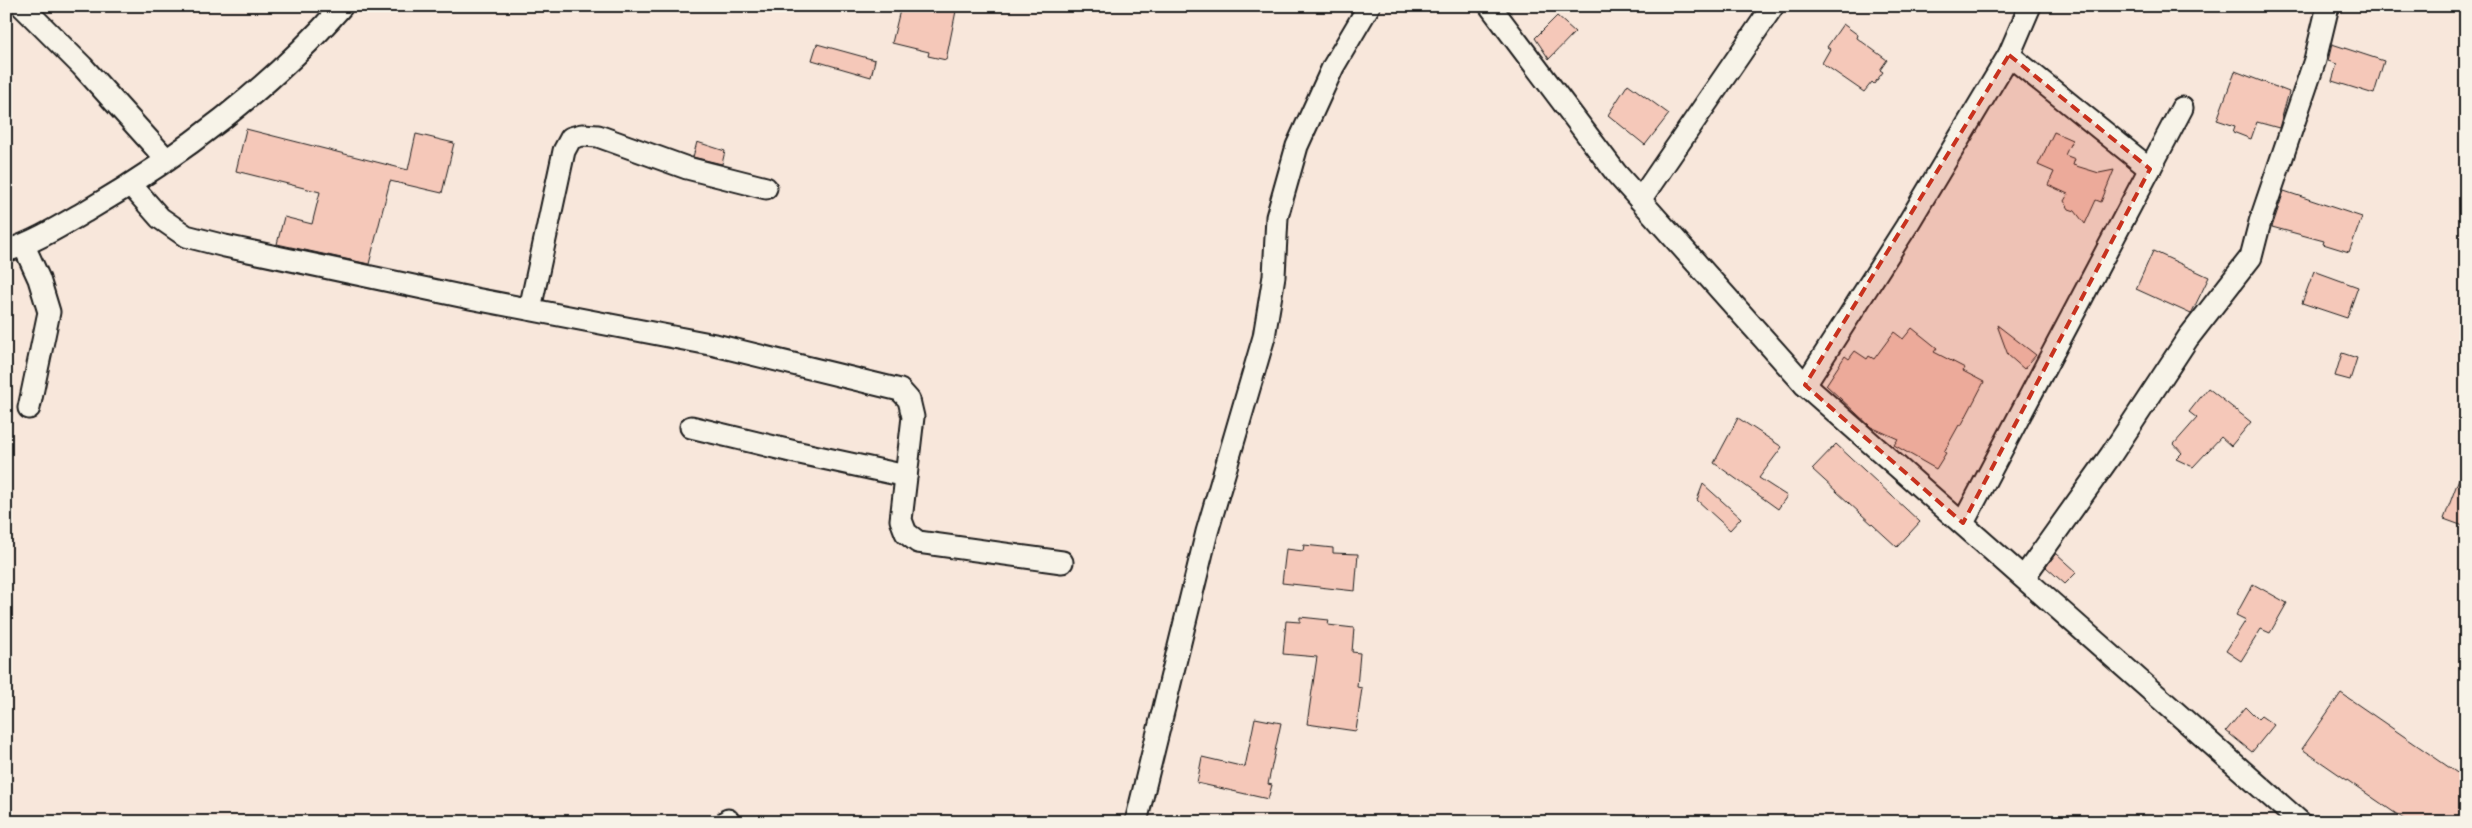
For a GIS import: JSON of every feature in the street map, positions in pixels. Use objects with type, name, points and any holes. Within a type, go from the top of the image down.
[{"type":"street","points":[[22,6],[82,66],[166,159]]},
{"type":"street","points":[[29,408],[49,312],[39,279],[15,248],[131,185],[212,126],[268,80],[323,29],[342,6]]},
{"type":"street","points":[[1136,822],[1207,532],[1264,337],[1274,276],[1277,217],[1297,146],[1333,67],[1369,6]]},
{"type":"street","points":[[1491,6],[1616,173],[1805,385],[2300,822]]},
{"type":"street","points":[[1640,200],[1773,6]]},
{"type":"street","points":[[1805,385],[1906,227],[2009,55],[2030,6]]},
{"type":"street","points":[[2024,577],[2111,455],[2188,338],[2251,257],[2260,222],[2315,60],[2328,6]]},
{"type":"street","points":[[2009,55],[2150,170]]},
{"type":"street","points":[[1963,523],[2182,108]]},
{"type":"street","points":[[530,309],[564,151],[571,138],[582,135],[598,136],[688,168],[766,188]]},
{"type":"street","points":[[131,185],[160,218],[186,236],[225,246],[530,309],[715,345],[900,390],[909,400],[913,417],[901,520],[906,532],[918,542],[1062,562]]},
{"type":"street","points":[[691,426],[795,452],[906,476]]},
{"type":"highlighted area","points":[[2009,55],[2150,169],[1963,523],[1805,385]]},
{"type":"building","points":[[901,6],[957,6],[946,60],[928,56],[929,52],[892,43]]},
{"type":"building","points":[[1557,16],[1575,32],[1549,59],[1535,38]]},
{"type":"building","points":[[1843,24],[1858,35],[1857,38],[1887,60],[1880,70],[1883,72],[1874,84],[1872,82],[1864,92],[1822,63],[1830,49],[1827,47]]},
{"type":"building","points":[[817,44],[875,60],[871,77],[812,60]]},
{"type":"building","points":[[2332,44],[2384,61],[2374,94],[2332,81],[2337,64],[2328,61]]},
{"type":"building","points":[[2235,71],[2289,92],[2279,128],[2257,122],[2251,139],[2233,132],[2235,126],[2217,120]]},
{"type":"building","points":[[1628,84],[1669,114],[1645,145],[1608,115]]},
{"type":"building","points":[[246,129],[408,170],[416,134],[454,143],[442,193],[390,181],[369,264],[277,244],[284,217],[312,224],[320,192],[236,171]]},
{"type":"building","points":[[2054,132],[2072,140],[2065,155],[2075,159],[2073,165],[2099,173],[2114,170],[2101,202],[2096,200],[2085,224],[2075,211],[2069,209],[2064,201],[2068,194],[2048,185],[2054,172],[2038,165]]},
{"type":"building","points":[[697,142],[725,151],[722,164],[693,157]]},
{"type":"building","points":[[2284,191],[2362,217],[2349,252],[2323,244],[2324,241],[2272,227]]},
{"type":"building","points":[[2153,251],[2209,277],[2191,314],[2136,289]]},
{"type":"building","points":[[2314,271],[2358,287],[2347,318],[2302,303]]},
{"type":"building","points":[[1997,325],[2036,355],[2024,369],[2008,355]]},
{"type":"building","points":[[1912,328],[1937,348],[1934,352],[1965,368],[1963,371],[1984,382],[1936,469],[1894,445],[1898,439],[1871,427],[1826,385],[1845,356],[1849,359],[1855,351],[1867,359],[1869,356],[1874,359],[1894,332],[1903,339]]},
{"type":"building","points":[[2342,353],[2357,358],[2350,380],[2335,376]]},
{"type":"building","points":[[2208,388],[2251,422],[2231,446],[2221,437],[2193,467],[2176,459],[2182,453],[2174,444],[2197,418],[2189,412]]},
{"type":"building","points":[[1738,418],[1782,447],[1759,478],[1787,496],[1778,509],[1714,463]]},
{"type":"building","points":[[1836,444],[1920,522],[1897,547],[1812,469]]},
{"type":"building","points":[[2464,465],[2466,466],[2466,527],[2444,519]]},
{"type":"building","points":[[1703,484],[1741,518],[1730,530],[1697,500]]},
{"type":"building","points":[[1304,545],[1333,548],[1333,553],[1358,554],[1355,591],[1282,583],[1286,549],[1303,551]]},
{"type":"building","points":[[2056,553],[2077,572],[2065,584],[2046,567]]},
{"type":"building","points":[[2253,584],[2287,603],[2270,633],[2261,629],[2241,661],[2226,651],[2246,620],[2236,615]]},
{"type":"building","points":[[1300,617],[1329,620],[1328,625],[1354,628],[1352,652],[1360,653],[1357,687],[1362,688],[1356,731],[1307,724],[1317,657],[1283,654],[1286,621],[1300,622]]},
{"type":"building","points":[[2341,693],[2466,779],[2466,822],[2408,822],[2302,749]]},
{"type":"building","points":[[2246,707],[2258,719],[2261,716],[2274,725],[2252,752],[2226,731]]},
{"type":"building","points":[[1255,718],[1281,723],[1268,784],[1272,785],[1268,799],[1197,783],[1202,757],[1245,767]]}]
